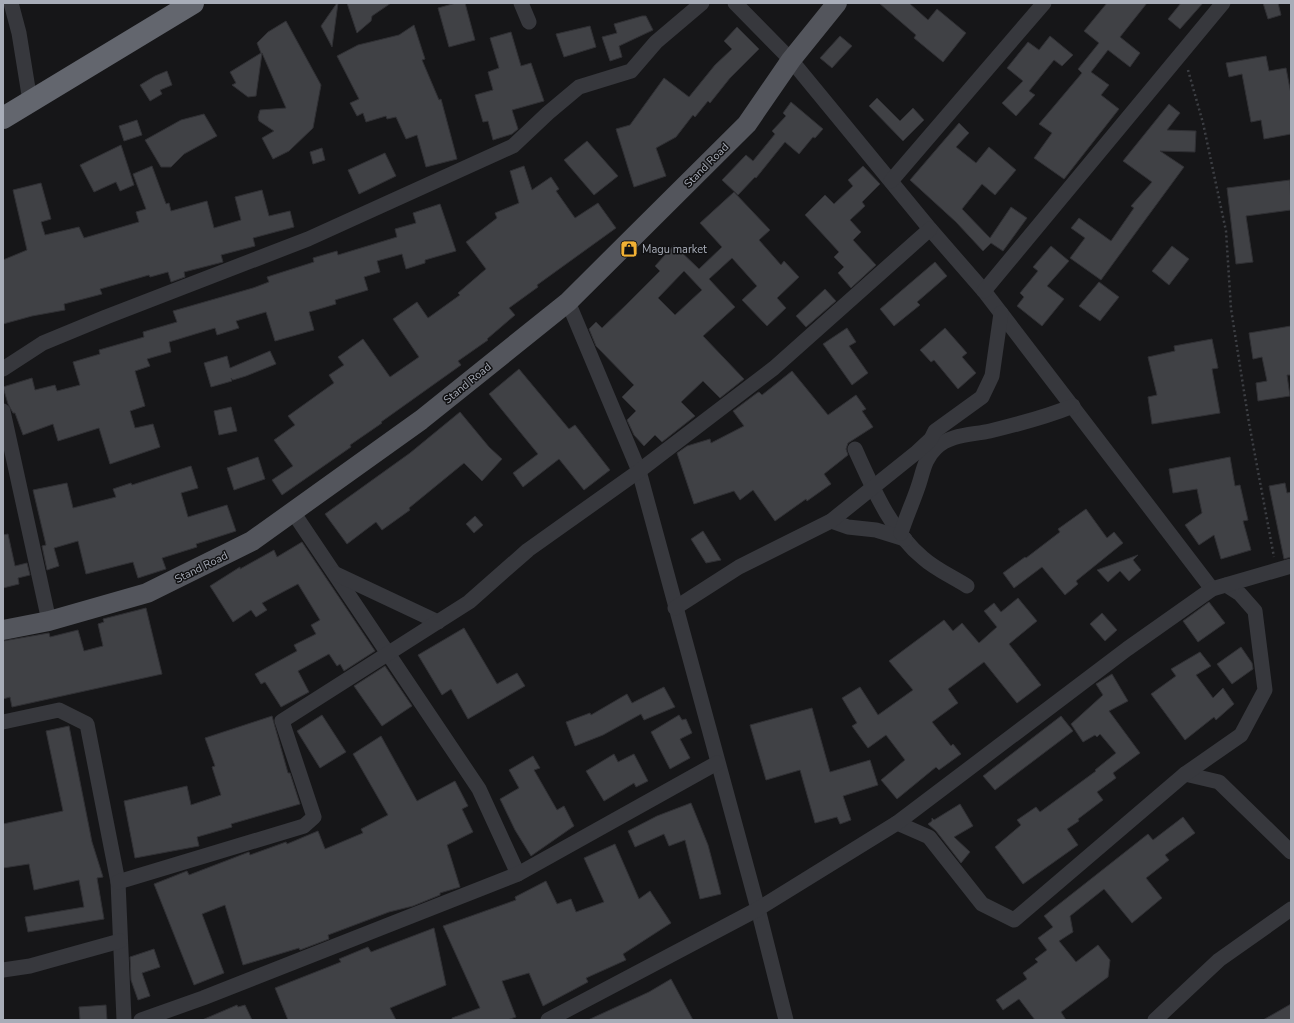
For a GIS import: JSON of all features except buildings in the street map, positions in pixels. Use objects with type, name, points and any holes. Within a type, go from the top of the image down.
[{"type":"highway","points":[[3,118],[193,3]]},
{"type":"main road","name":"Stand Road","points":[[3,630],[49,621],[147,594],[252,541],[421,420],[568,302],[747,124],[791,60],[837,3]]},
{"type":"street","points":[[11,3],[19,33],[30,101]]},
{"type":"street","points":[[521,3],[529,22]]},
{"type":"street","points":[[3,369],[44,344],[106,317],[308,239],[513,146],[548,113],[579,87],[632,71],[656,42],[702,3]]},
{"type":"street","points":[[735,3],[791,60],[930,229],[984,291],[1073,406],[1219,587],[1240,594],[1255,611],[1265,690],[1241,735],[1186,774],[1014,920],[982,904],[929,837],[897,822]]},
{"type":"street","points":[[891,181],[1044,3]]},
{"type":"street","points":[[984,291],[1223,3]]},
{"type":"street","points":[[118,882],[304,826],[314,817],[282,722],[388,652],[469,602],[528,550],[639,471],[774,368],[930,229]]},
{"type":"street","points":[[568,302],[639,471],[717,763],[758,909],[786,1020]]},
{"type":"street","points":[[675,608],[739,567],[831,521],[931,440],[935,431],[982,397],[992,376],[1001,313]]},
{"type":"street","points":[[903,536],[919,486],[922,470],[936,448],[947,440],[1045,417],[1073,406]]},
{"type":"street","points":[[4,418],[49,621]]},
{"type":"street","points":[[855,449],[884,508],[903,536],[923,558],[967,586]]},
{"type":"street","points":[[293,512],[479,789],[518,874]]},
{"type":"street","points":[[831,521],[848,527],[876,530],[903,536]]},
{"type":"street","points":[[557,1018],[758,909],[897,822],[1127,649],[1219,587],[1291,566]]},
{"type":"street","points":[[335,574],[438,622]]},
{"type":"street","points":[[3,722],[59,710],[88,724],[118,882],[124,1020]]},
{"type":"street","points":[[141,1020],[203,998],[518,874],[717,763]]},
{"type":"street","points":[[1186,774],[1219,782],[1291,852]]},
{"type":"street","points":[[1155,1020],[1219,960],[1291,909]]},
{"type":"street","points":[[3,970],[30,966],[120,941]]},
{"type":"path","points":[[1182,52],[1203,123],[1226,231],[1231,309],[1249,423],[1276,570]]},
{"type":"place","name":"Magu market","points":[[629,249]]}]
